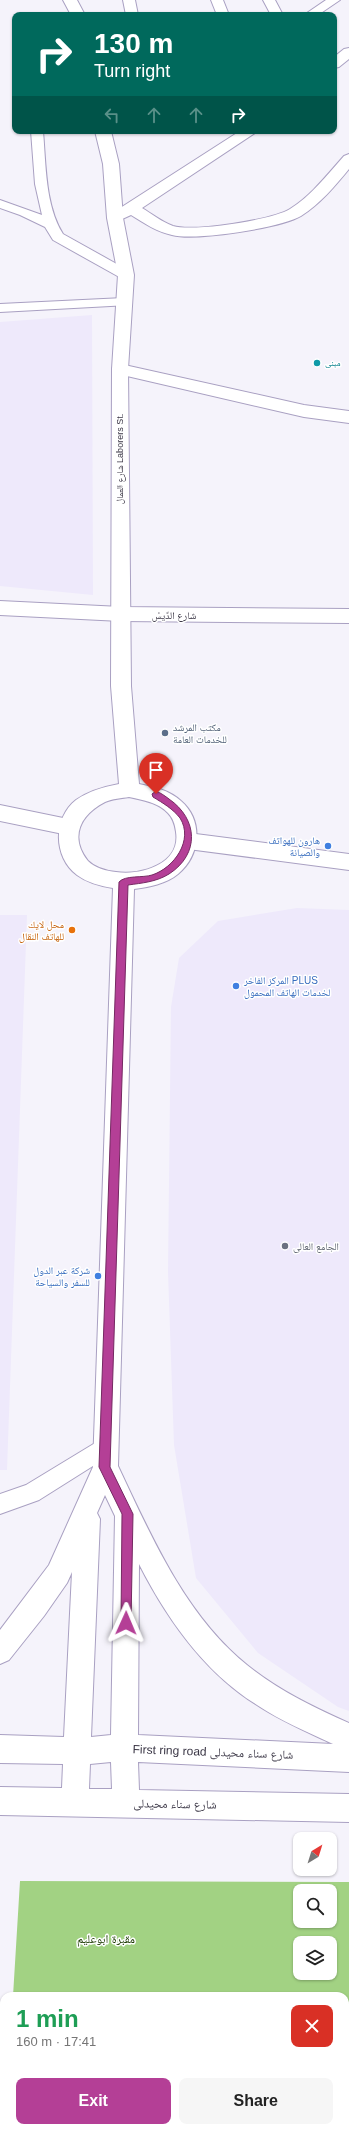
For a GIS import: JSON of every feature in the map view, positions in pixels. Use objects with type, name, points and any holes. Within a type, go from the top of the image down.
[{"type":"main road","points":[[70,0],[76,12]]},
{"type":"main road","name":"شارع العمال Laborers St.","points":[[104,134],[111,164],[115,218],[126,275],[120,369],[121,686],[129,789]]},
{"type":"main road","points":[[115,218],[245,134]]},
{"type":"main road","points":[[131,208],[165,227],[179,232],[218,229],[287,217],[298,212],[327,185],[349,159]]},
{"type":"main road","points":[[120,369],[304,411],[349,417]]},
{"type":"main road","name":"شارع الدِّيسْ","points":[[0,608],[121,614],[349,616]]},
{"type":"main road","points":[[129,789],[143,790],[156,794],[177,809],[186,824],[188,841],[184,852],[177,863],[153,878],[124,882],[107,880],[91,874],[79,864],[70,853],[67,840],[68,827],[74,814],[84,804],[97,796],[112,790],[129,789]]},
{"type":"main road","points":[[0,813],[68,827]]},
{"type":"main road","points":[[188,841],[349,862]]},
{"type":"main road","points":[[0,1651],[35,1608],[58,1574],[87,1509],[105,1457],[124,882]]},
{"type":"main road","points":[[105,1457],[127,1514],[160,1578],[192,1626],[224,1662],[264,1694],[309,1720],[349,1737]]},
{"type":"main road","points":[[75,1802],[87,1509]]},
{"type":"main road","points":[[126,1802],[124,1748],[127,1514]]},
{"type":"main road","name":"First ring road شارع سناء محيدلى","points":[[78,1752],[124,1748],[349,1758]]},
{"type":"main road","points":[[0,1749],[78,1752]]},
{"type":"main road","name":"شارع سناء محيدلى","points":[[0,1801],[126,1802],[349,1808]]},
{"type":"lane","points":[[129,0],[131,12]]},
{"type":"lane","points":[[217,0],[221,12]]},
{"type":"lane","points":[[269,0],[275,12]]},
{"type":"lane","points":[[315,12],[334,0]]},
{"type":"lane","points":[[36,134],[41,184],[50,224],[58,237],[126,275]]},
{"type":"lane","points":[[0,204],[25,212],[50,224]]},
{"type":"lane","points":[[0,308],[124,302]]},
{"type":"lane","points":[[0,1504],[32,1493],[105,1457]]},
{"type":"shaded area","points":[[92,315],[93,595],[0,586],[0,322]]},
{"type":"shaded area","points":[[297,908],[349,910],[349,1711],[338,1707],[258,1653],[196,1578],[174,1445],[168,1272],[171,1007],[179,958],[218,921]]},
{"type":"shaded area","points":[[0,915],[27,915],[7,1470],[0,1470]]},
{"type":"green space","name":"مقبرة ابوعليم","points":[[20,1881],[349,1882],[349,1992],[13,1992]]},
{"type":"place","name":"مبنى","points":[[317,363]]},
{"type":"place","name":"مكتب المرشد للخدمات العامة","points":[[165,733]]},
{"type":"place","name":"هارون للهواتف والصيانة","points":[[328,846]]},
{"type":"place","name":"محل لايك للهاتف النقال","points":[[72,930]]},
{"type":"place","name":"المركز الفاخر PLUS لخدمات الهاتف المحمول","points":[[236,986]]},
{"type":"place","name":"الجامع العالى","points":[[285,1246]]},
{"type":"place","name":"شركة عبر الدول للسفر والسياحة","points":[[98,1276]]},
{"type":"route","points":[[126,1623],[127,1514],[105,1467],[124,882],[139,882],[153,878],[166,871],[177,863],[184,852],[188,841],[188,830],[184,819],[177,809],[168,801],[156,794]]}]
